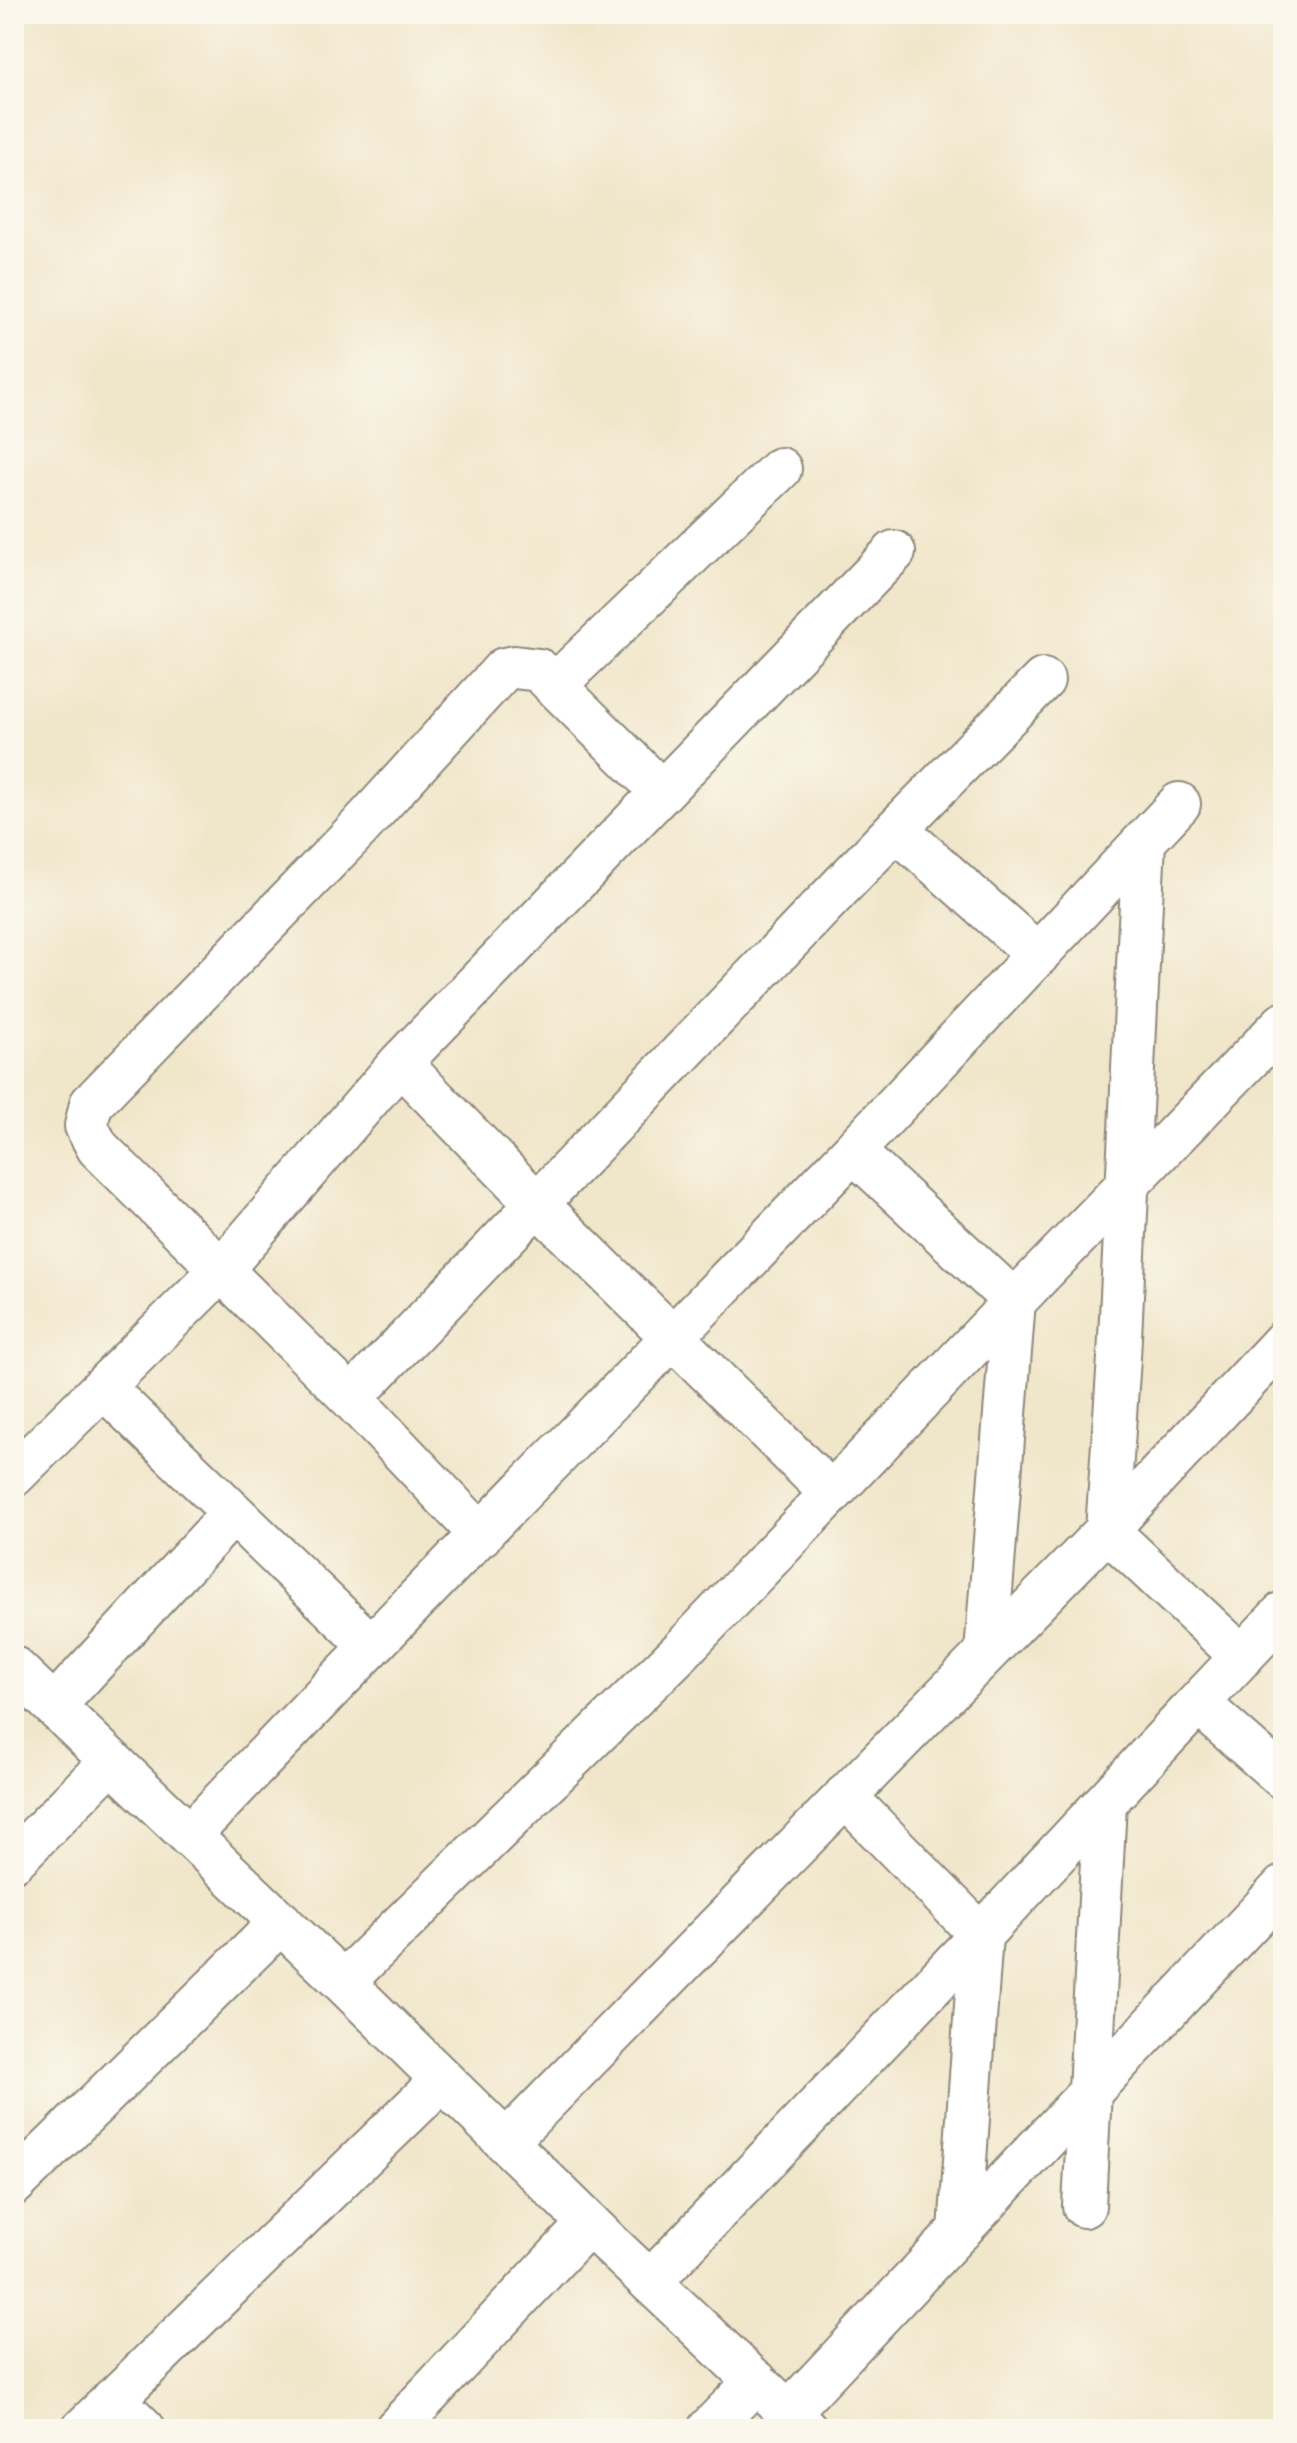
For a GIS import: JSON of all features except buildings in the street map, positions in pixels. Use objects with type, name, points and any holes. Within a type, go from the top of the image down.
[{"type":"street","points":[[554,686],[780,469]]},
{"type":"street","points":[[14,1475],[222,1269],[400,1063],[894,552]]},
{"type":"street","points":[[481,1535],[351,1398],[98,1148],[86,1126],[91,1104],[358,829],[504,669],[539,670],[662,792]]},
{"type":"street","points":[[351,1398],[896,829],[1043,680]]},
{"type":"street","points":[[189,1836],[853,1151],[1179,804]]},
{"type":"street","points":[[896,829],[1038,955]]},
{"type":"street","points":[[1107,1530],[1119,1358],[1144,841]]},
{"type":"street","points":[[343,1982],[681,1651],[1283,1024]]},
{"type":"street","points":[[400,1063],[537,1204],[831,1493]]},
{"type":"street","points":[[853,1151],[1014,1301]]},
{"type":"street","points":[[986,1653],[1014,1301]]},
{"type":"street","points":[[506,2142],[1107,1530],[1283,1342]]},
{"type":"street","points":[[103,1387],[371,1646]]},
{"type":"street","points":[[54,1706],[233,1513]]},
{"type":"street","points":[[1107,1530],[1242,1657]]},
{"type":"street","points":[[650,2282],[1283,1613]]},
{"type":"street","points":[[14,1668],[798,2421],[960,2231],[1283,1887]]},
{"type":"street","points":[[1198,1703],[1283,1778]]},
{"type":"street","points":[[14,1860],[111,1761]]},
{"type":"street","points":[[845,1796],[981,1935],[960,2231]]},
{"type":"street","points":[[1084,2206],[1105,1803]]},
{"type":"street","points":[[14,2184],[281,1922]]},
{"type":"street","points":[[83,2429],[442,2080]]},
{"type":"street","points":[[396,2429],[589,2223]]},
{"type":"street","points":[[709,2429],[756,2381]]},
{"type":"street","points":[[113,2399],[144,2429]]}]
